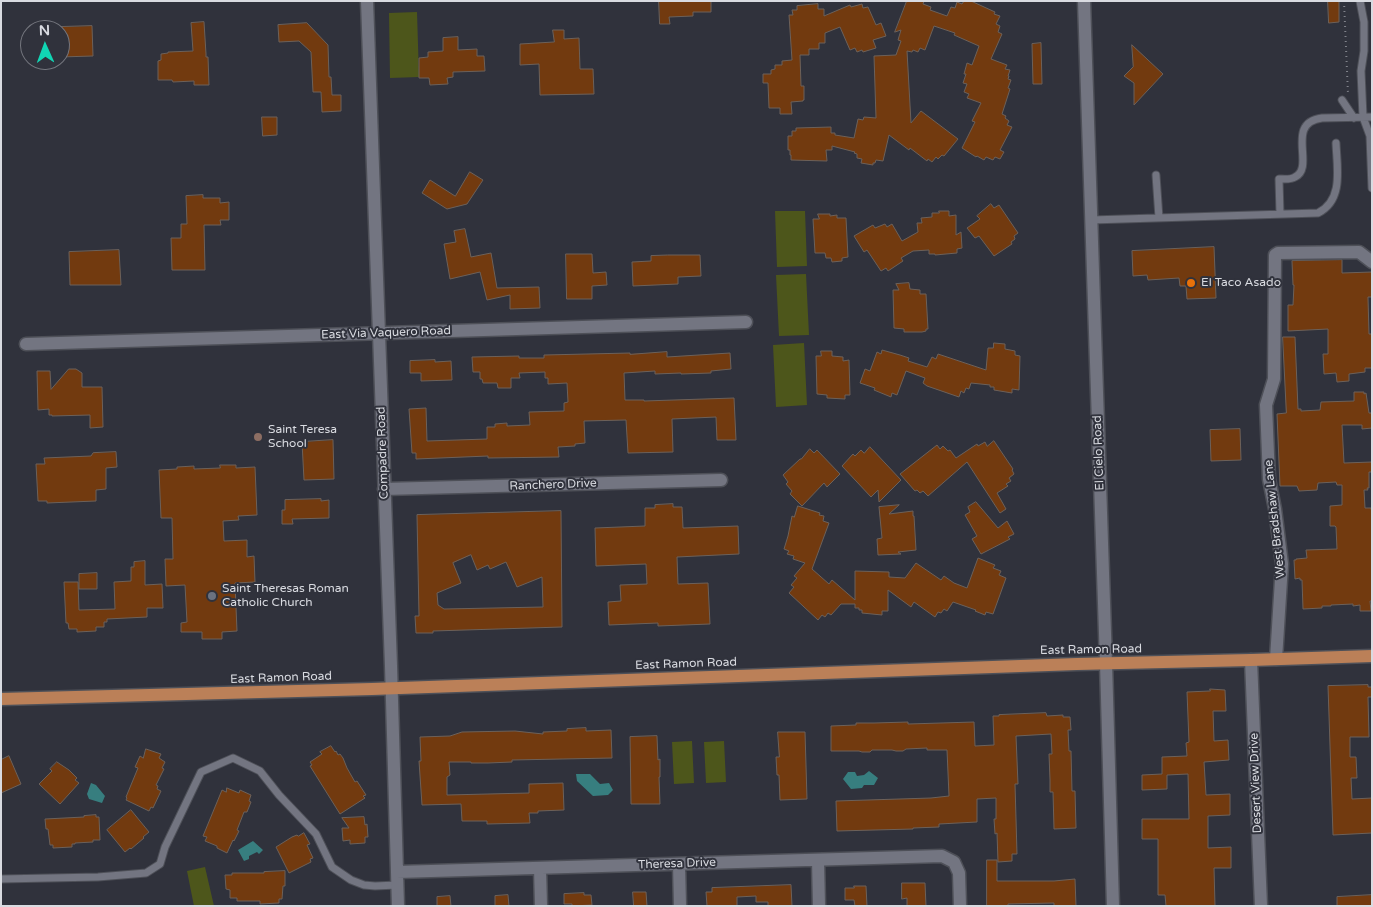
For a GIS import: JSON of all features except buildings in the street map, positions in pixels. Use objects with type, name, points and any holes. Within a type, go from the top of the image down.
[{"type":"main road","name":"East Ramon Road","points":[[1,699],[1372,656]]},
{"type":"street","name":"Compadre Road","points":[[367,1],[380,333],[398,906]]},
{"type":"street","name":"El Cielo Road","points":[[1084,1],[1113,906]]},
{"type":"street","name":"West Bradshaw Lane","points":[[1276,660],[1282,564],[1269,479],[1266,405],[1274,379],[1275,255],[1278,253],[1359,252],[1372,262]]},
{"type":"street","name":"East Via Vaquero Road","points":[[26,344],[746,322]]},
{"type":"street","name":"Ranchero Drive","points":[[384,489],[721,480]]},
{"type":"street","name":"Desert View Drive","points":[[1251,660],[1261,906]]},
{"type":"street","name":"Theresa Drive","points":[[397,878],[540,868],[942,856],[954,862],[959,873],[960,906]]},
{"type":"street","points":[[818,860],[819,906]]},
{"type":"street","points":[[679,864],[680,906]]},
{"type":"street","points":[[540,868],[541,906]]},
{"type":"lane","points":[[1360,1],[1364,22],[1364,51],[1361,71],[1363,117],[1370,136],[1372,188]]},
{"type":"lane","points":[[1342,100],[1354,118]]},
{"type":"lane","points":[[1280,214],[1279,179],[1294,178],[1302,170],[1302,134],[1306,127],[1317,119],[1372,117]]},
{"type":"lane","points":[[1091,220],[1318,213],[1327,209],[1334,198],[1337,186],[1336,143]]},
{"type":"lane","points":[[1156,174],[1159,218]]},
{"type":"lane","points":[[1,879],[98,877],[146,872],[160,864],[165,847],[201,772],[233,758],[260,771],[316,834],[332,867],[351,880],[364,885],[375,886],[397,878]]},
{"type":"path","points":[[1344,1],[1348,94],[1362,93]]},
{"type":"shaded area","points":[[417,12],[419,77],[390,78],[389,13]]},
{"type":"shaded area","points":[[775,211],[805,211],[807,266],[777,267]]},
{"type":"shaded area","points":[[806,274],[809,335],[779,336],[776,275]]},
{"type":"shaded area","points":[[804,343],[807,405],[776,407],[773,345]]},
{"type":"shaded area","points":[[692,741],[694,783],[674,784],[672,742]]},
{"type":"shaded area","points":[[724,741],[726,782],[706,783],[704,742]]},
{"type":"shaded area","points":[[869,771],[878,778],[874,785],[864,785],[862,788],[851,789],[843,779],[848,772],[855,772],[857,776],[864,775]]},
{"type":"shaded area","points":[[576,774],[590,774],[600,784],[609,783],[613,790],[608,795],[593,796],[577,781]]},
{"type":"shaded area","points":[[91,783],[96,785],[105,796],[102,803],[89,799],[87,794]]},
{"type":"shaded area","points":[[253,841],[263,850],[259,854],[257,852],[249,856],[249,859],[244,861],[238,850]]},
{"type":"shaded area","points":[[205,867],[214,906],[194,906],[187,871]]},
{"type":"place","name":"El Taco Asado","points":[[1191,283]]},
{"type":"place","name":"Saint Teresa School","points":[[258,437]]},
{"type":"place","name":"Saint Theresas Roman Catholic Church","points":[[212,596]]}]
